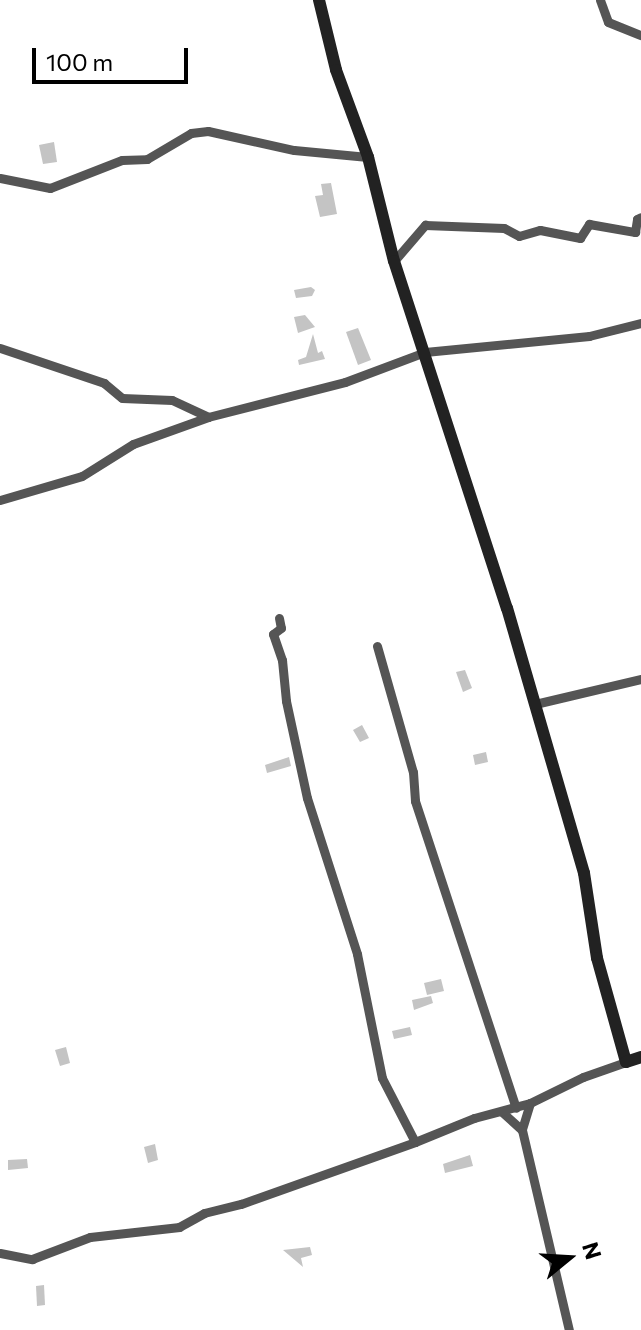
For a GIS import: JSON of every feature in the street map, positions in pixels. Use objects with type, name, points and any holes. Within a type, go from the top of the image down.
[{"type":"street","points":[[319,0],[336,70],[368,157],[394,261],[535,704],[584,873],[597,958],[626,1062]]},
{"type":"street","points":[[600,0],[608,22],[641,35]]},
{"type":"street","points":[[0,178],[50,188],[122,160],[147,159],[191,133],[208,131],[294,150],[368,157]]},
{"type":"street","points":[[394,261],[425,225],[504,228],[519,236],[540,230],[580,238],[589,224],[635,232],[637,219],[641,217]]},
{"type":"street","points":[[0,500],[82,476],[133,444],[208,417],[345,382],[425,352],[589,336],[641,323]]},
{"type":"street","points":[[0,348],[104,383],[122,398],[172,400],[208,417]]},
{"type":"street","points":[[279,618],[281,628],[273,634],[282,660],[286,701],[307,798],[357,954],[382,1078],[415,1142]]},
{"type":"street","points":[[377,646],[413,772],[415,801],[516,1108]]},
{"type":"street","points":[[535,704],[641,679]]},
{"type":"street","points":[[0,1253],[32,1259],[90,1237],[179,1227],[204,1213],[241,1204],[474,1118],[530,1103],[583,1077],[641,1057]]},
{"type":"street","points":[[530,1103],[522,1130],[569,1330]]},
{"type":"street","points":[[502,1112],[522,1130]]},
{"type":"building","points":[[54,142],[57,162],[43,164],[39,145]]},
{"type":"building","points":[[331,183],[337,214],[320,217],[315,196],[323,195],[321,184]]},
{"type":"building","points":[[311,287],[315,290],[312,296],[296,298],[294,290]]},
{"type":"building","points":[[305,315],[315,327],[298,333],[294,317]]},
{"type":"building","points":[[358,328],[371,360],[358,365],[346,332]]},
{"type":"building","points":[[313,334],[318,353],[322,351],[325,359],[299,365],[298,360],[306,357]]},
{"type":"building","points":[[465,670],[472,688],[463,692],[456,672]]},
{"type":"building","points":[[362,725],[369,738],[360,742],[353,730]]},
{"type":"building","points":[[486,752],[488,762],[475,765],[473,755]]},
{"type":"building","points":[[289,757],[291,766],[267,773],[265,765]]},
{"type":"building","points":[[441,979],[444,991],[427,995],[424,983]]},
{"type":"building","points":[[431,996],[433,1003],[414,1010],[412,1000]]},
{"type":"building","points":[[410,1027],[412,1035],[394,1039],[392,1031]]},
{"type":"building","points":[[66,1047],[70,1063],[60,1066],[55,1050]]},
{"type":"building","points":[[155,1144],[158,1160],[148,1163],[144,1147]]},
{"type":"building","points":[[470,1155],[473,1166],[445,1173],[443,1164]]},
{"type":"building","points":[[27,1159],[28,1168],[8,1170],[8,1160]]},
{"type":"building","points":[[310,1247],[312,1255],[301,1258],[303,1267],[283,1250]]},
{"type":"building","points":[[44,1285],[45,1305],[37,1306],[36,1286]]}]
